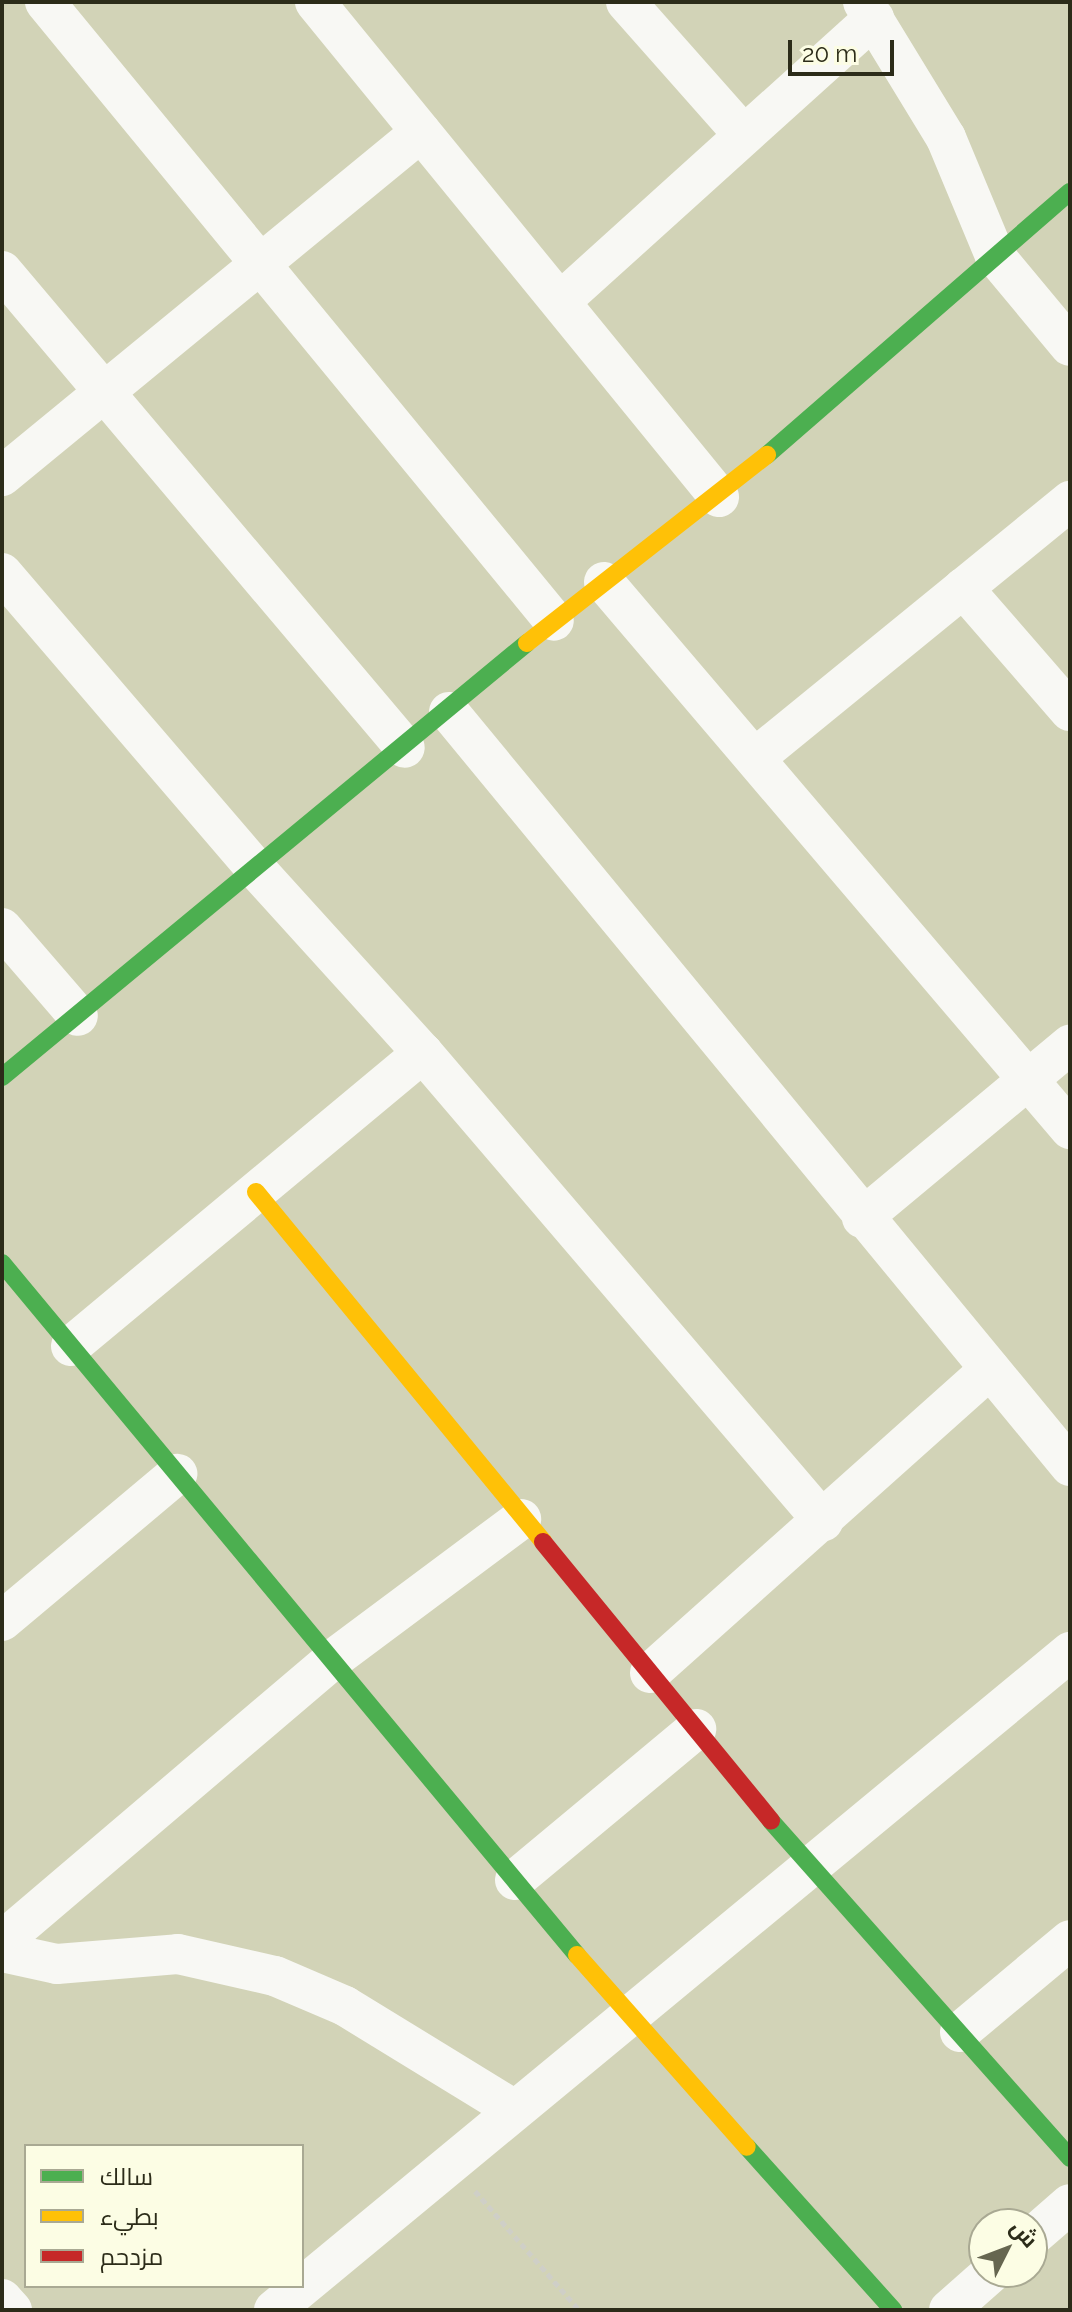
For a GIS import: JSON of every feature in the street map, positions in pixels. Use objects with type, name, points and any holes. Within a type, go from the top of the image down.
[{"type":"street","points":[[45,2],[554,621]]},
{"type":"street","points":[[315,2],[719,497]]},
{"type":"street","points":[[626,2],[741,132]]},
{"type":"street","points":[[561,301],[868,10],[946,138],[995,256],[1070,346]]},
{"type":"street","points":[[2,476],[421,132]]},
{"type":"street","points":[[2,1077],[449,712],[554,621],[719,497],[1070,192]]},
{"type":"street","points":[[2,271],[107,390],[405,748]]},
{"type":"street","points":[[755,758],[1070,501]]},
{"type":"street","points":[[2,573],[255,868],[423,1053],[823,1521]]},
{"type":"street","points":[[604,582],[1070,1129]]},
{"type":"street","points":[[963,588],[1070,711]]},
{"type":"street","points":[[449,712],[862,1218],[1070,1466]]},
{"type":"street","points":[[2,928],[78,1016]]},
{"type":"street","points":[[862,1218],[1070,1045]]},
{"type":"street","points":[[71,1346],[423,1053]]},
{"type":"street","points":[[256,1192],[809,1867],[1070,2158]]},
{"type":"street","points":[[2,1263],[628,2016],[893,2310]]},
{"type":"street","points":[[650,1673],[990,1369]]},
{"type":"street","points":[[6,1611],[177,1474]]},
{"type":"street","points":[[2,1941],[332,1660],[521,1519]]},
{"type":"street","points":[[304,2285],[1070,1652]]},
{"type":"street","points":[[515,1880],[696,1729]]},
{"type":"street","points":[[960,2032],[1070,1940]]},
{"type":"street","points":[[2,1952],[57,1964],[178,1954],[275,1976],[345,2006],[515,2110]]},
{"type":"street","points":[[1048,2223],[1070,2204]]},
{"type":"street","points":[[274,2310],[300,2288]]},
{"type":"street","points":[[949,2310],[974,2288]]},
{"type":"street","points":[[2,2299],[12,2310]]},
{"type":"path","points":[[451,2163],[579,2310]]},
{"type":"traffic: fast","points":[[767,455],[1070,192]]},
{"type":"traffic: fast","points":[[2,1077],[527,643]]},
{"type":"traffic: fast","points":[[2,1263],[577,1955]]},
{"type":"traffic: fast","points":[[771,1821],[1070,2158]]},
{"type":"traffic: fast","points":[[747,2147],[893,2310]]},
{"type":"traffic: slow","points":[[527,643],[767,455]]},
{"type":"traffic: slow","points":[[256,1192],[543,1542]]},
{"type":"traffic: slow","points":[[577,1955],[747,2147]]},
{"type":"traffic: jam","points":[[543,1542],[771,1821]]}]
